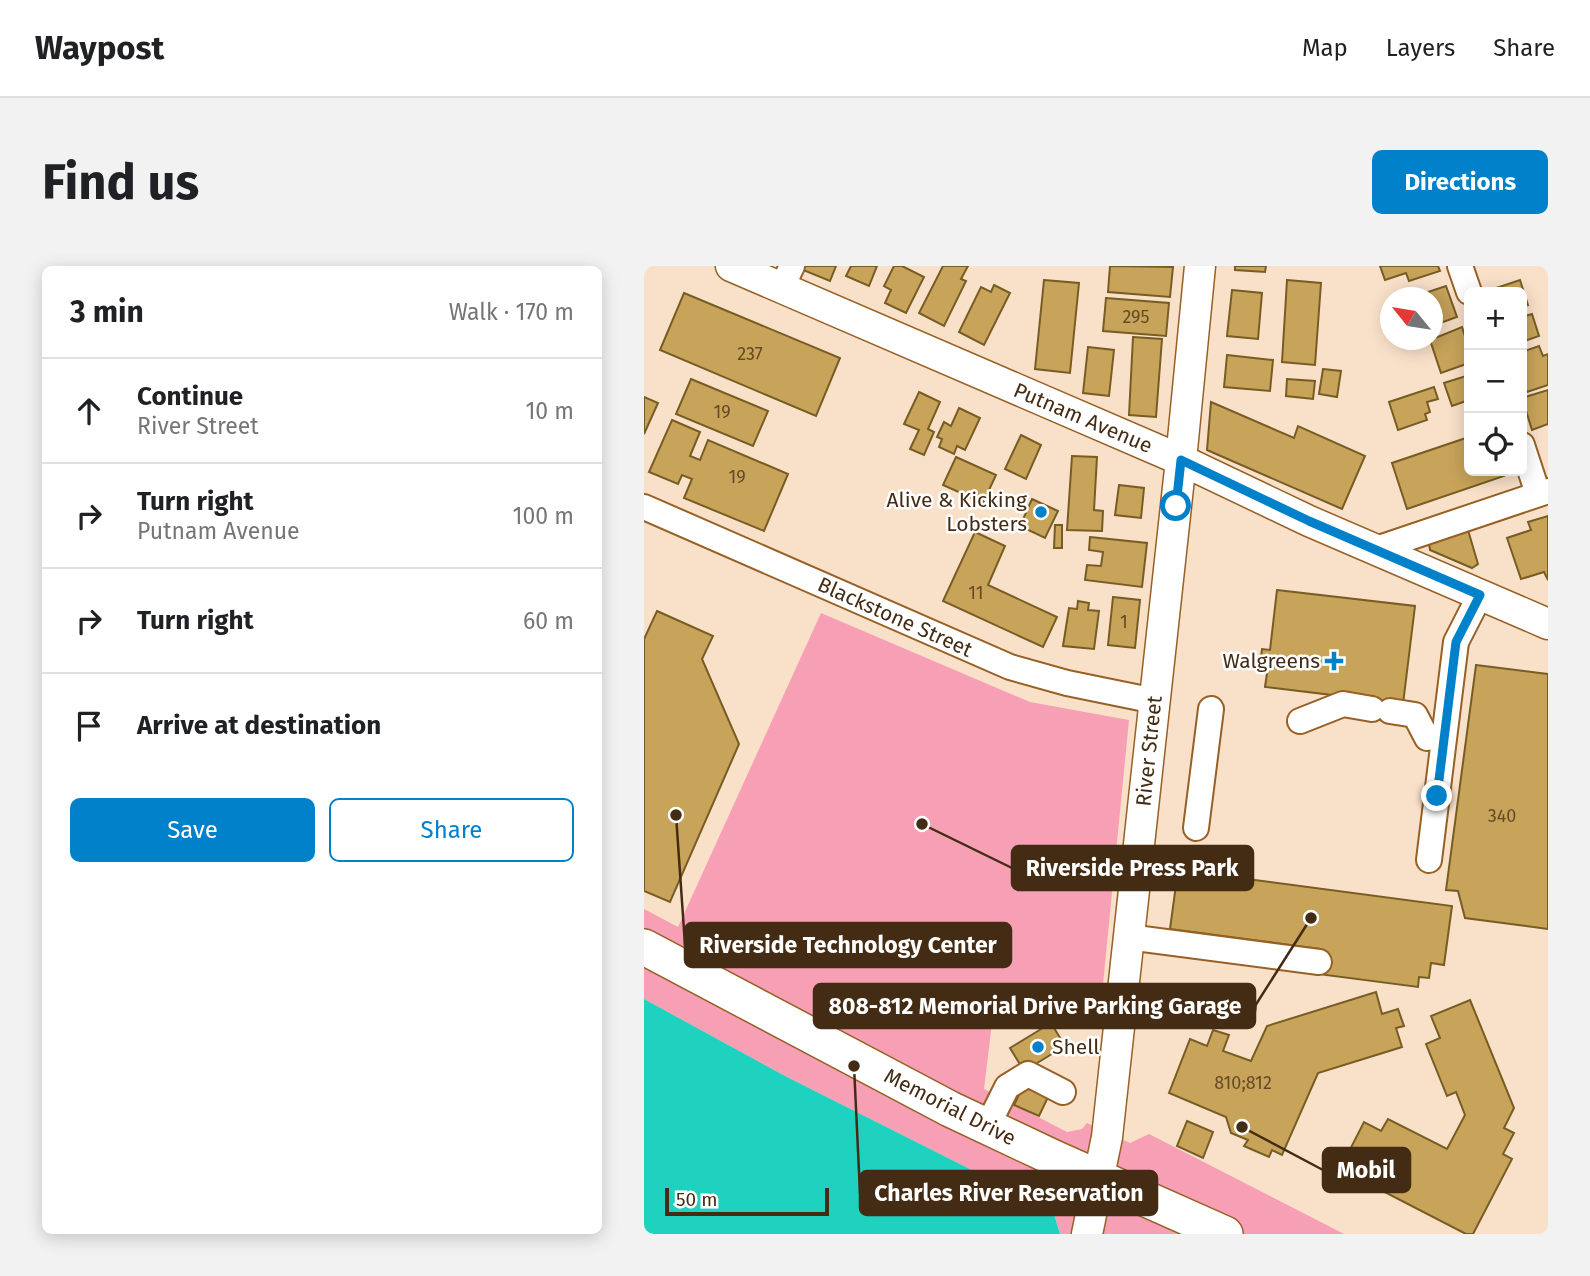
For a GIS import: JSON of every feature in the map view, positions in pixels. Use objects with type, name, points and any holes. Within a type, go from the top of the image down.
[{"type":"highway","name":"Memorial Drive","points":[[644,947],[926,1097],[1225,1234]]},
{"type":"main road","name":"Putnam Avenue","points":[[731,266],[787,277],[1373,550],[1548,624]]},
{"type":"main road","name":"River Street","points":[[1087,1234],[1107,1137],[1181,460],[1199,266]]},
{"type":"street","points":[[1460,266],[1467,287]]},
{"type":"street","points":[[1373,550],[1543,492],[1527,456]]},
{"type":"street","name":"Blackstone Street","points":[[644,507],[1010,667],[1067,683],[1155,701]]},
{"type":"street","points":[[1429,860],[1456,642],[1480,595]]},
{"type":"street","points":[[1300,721],[1343,704],[1415,715],[1427,738]]},
{"type":"street","points":[[1196,828],[1211,709]]},
{"type":"street","points":[[1129,937],[1319,962]]},
{"type":"street","points":[[1122,997],[1243,1007]]},
{"type":"street","points":[[987,1127],[1007,1087],[1028,1074],[1063,1092]]},
{"type":"shaded area","points":[[821,613],[1030,702],[1129,720],[1099,1025],[993,1014],[984,1089],[1067,1132],[1082,1129],[1087,1123],[1130,1143],[1149,1134],[1344,1234],[1060,1234],[1053,1211],[785,1076],[644,999],[644,909],[678,927]]},
{"type":"water","points":[[644,999],[785,1076],[1053,1211],[1060,1234],[644,1234]]},
{"type":"building","points":[[804,266],[836,266],[830,281],[803,270]]},
{"type":"building","points":[[851,266],[877,266],[869,286],[846,276]]},
{"type":"building","points":[[894,266],[902,266],[924,277],[906,313],[885,303],[891,290],[884,286]]},
{"type":"building","points":[[943,266],[968,266],[961,279],[966,281],[944,326],[919,313]]},
{"type":"building","points":[[1110,266],[1173,267],[1170,297],[1108,292]]},
{"type":"building","points":[[1235,266],[1266,266],[1265,272],[1235,270]]},
{"type":"building","points":[[1380,266],[1438,266],[1440,271],[1409,281],[1406,273],[1385,280]]},
{"type":"building","points":[[1044,280],[1079,283],[1070,373],[1035,369]]},
{"type":"building","points":[[1287,280],[1321,283],[1315,365],[1282,362]]},
{"type":"building","points":[[1520,280],[1522,287],[1499,287]]},
{"type":"building","points":[[994,285],[1010,293],[984,345],[959,332],[981,287],[991,292]]},
{"type":"building","points":[[1446,286],[1457,317],[1443,322],[1443,287]]},
{"type":"building","points":[[1232,290],[1262,293],[1258,339],[1227,336]]},
{"type":"building","points":[[684,293],[840,358],[816,416],[660,350]]},
{"type":"building","points":[[1106,298],[1169,303],[1166,336],[1103,331]]},
{"type":"building","points":[[1532,314],[1539,336],[1527,340],[1527,316]]},
{"type":"building","points":[[1462,327],[1464,365],[1441,373],[1433,350],[1443,350],[1443,335]]},
{"type":"building","points":[[1133,337],[1162,339],[1156,417],[1129,415]]},
{"type":"building","points":[[1539,346],[1543,356],[1548,354],[1548,385],[1527,392],[1527,350]]},
{"type":"building","points":[[1088,347],[1114,350],[1109,396],[1083,393]]},
{"type":"building","points":[[1227,355],[1273,360],[1270,391],[1224,387]]},
{"type":"building","points":[[1323,369],[1341,371],[1337,397],[1319,394]]},
{"type":"building","points":[[1464,377],[1464,402],[1452,406],[1444,383]]},
{"type":"building","points":[[691,379],[768,411],[753,446],[676,414]]},
{"type":"building","points":[[1287,379],[1315,381],[1313,399],[1286,396]]},
{"type":"building","points":[[1434,387],[1438,399],[1427,402],[1430,412],[1425,414],[1427,420],[1398,430],[1389,402]]},
{"type":"building","points":[[1548,390],[1548,424],[1532,430],[1527,414],[1527,396]]},
{"type":"building","points":[[919,392],[940,402],[928,429],[934,432],[924,455],[910,449],[919,430],[904,424]]},
{"type":"building","points":[[644,397],[658,403],[644,434]]},
{"type":"building","points":[[1211,402],[1294,438],[1298,426],[1365,456],[1342,509],[1207,450]]},
{"type":"building","points":[[959,408],[980,418],[965,450],[957,446],[954,454],[939,447],[942,439],[937,437],[944,422],[951,426]]},
{"type":"building","points":[[672,420],[700,432],[690,456],[700,460],[708,440],[788,474],[764,531],[684,498],[692,479],[682,475],[678,484],[649,472]]},
{"type":"building","points":[[1021,435],[1041,445],[1026,479],[1005,469]]},
{"type":"building","points":[[1464,439],[1464,476],[1504,476],[1407,509],[1392,463]]},
{"type":"building","points":[[1072,456],[1097,457],[1094,510],[1103,511],[1102,531],[1067,530]]},
{"type":"building","points":[[956,457],[996,475],[983,503],[943,485]]},
{"type":"building","points":[[1119,485],[1144,488],[1141,518],[1115,515]]},
{"type":"building","points":[[1032,499],[1058,511],[1045,538],[1020,526]]},
{"type":"building","points":[[1548,516],[1548,580],[1544,572],[1521,579],[1507,538],[1531,530],[1528,522]]},
{"type":"building","points":[[1055,525],[1062,525],[1062,548],[1054,548]]},
{"type":"building","points":[[1468,530],[1478,564],[1472,568],[1430,550],[1429,543]]},
{"type":"building","points":[[975,532],[1005,546],[988,585],[1057,617],[1043,647],[943,601]]},
{"type":"building","points":[[1090,537],[1147,543],[1142,587],[1085,580],[1087,565],[1101,566],[1103,552],[1089,550]]},
{"type":"building","name":"Walgreens","points":[[1277,590],[1415,606],[1403,704],[1389,721],[1371,719],[1373,700],[1265,687],[1267,673],[1259,672],[1262,649],[1270,650]]},
{"type":"building","points":[[1113,597],[1140,600],[1135,648],[1108,645]]},
{"type":"building","points":[[1078,601],[1089,603],[1088,610],[1099,611],[1094,649],[1063,646],[1069,608],[1077,609]]},
{"type":"building","points":[[657,611],[713,636],[702,659],[739,744],[670,902],[644,891],[644,639]]},
{"type":"building","points":[[1476,665],[1548,674],[1548,929],[1465,918],[1458,891],[1446,890]]},
{"type":"building","points":[[1178,870],[1452,906],[1444,965],[1431,963],[1429,978],[1419,977],[1418,987],[1318,974],[1321,949],[1170,929]]},
{"type":"building","points":[[1376,992],[1382,1014],[1398,1009],[1404,1026],[1396,1028],[1402,1047],[1318,1073],[1282,1155],[1272,1150],[1269,1157],[1244,1146],[1248,1140],[1231,1133],[1226,1117],[1169,1093],[1190,1039],[1207,1046],[1213,1030],[1229,1035],[1223,1051],[1251,1061],[1267,1026]]},
{"type":"building","points":[[1470,1000],[1514,1108],[1504,1128],[1514,1133],[1503,1154],[1512,1159],[1473,1234],[1466,1234],[1340,1169],[1364,1122],[1381,1131],[1388,1119],[1447,1149],[1465,1115],[1456,1092],[1447,1096],[1426,1044],[1440,1038],[1431,1016]]},
{"type":"building","name":"Shell","points":[[1051,1023],[1065,1046],[1024,1071],[1010,1048]]},
{"type":"building","points":[[1024,1084],[1049,1095],[1039,1116],[1014,1105]]},
{"type":"building","points":[[1187,1121],[1213,1132],[1203,1158],[1177,1146]]},
{"type":"place","name":"Alive & Kicking Lobsters","points":[[1041,512]]},
{"type":"place","name":"Walgreens","points":[[1334,661]]},
{"type":"place","name":"Riverside Technology Center","points":[[676,815]]},
{"type":"place","name":"Riverside Press Park","points":[[922,824]]},
{"type":"place","name":"808-812 Memorial Drive Parking Garage","points":[[1311,918]]},
{"type":"place","name":"Shell","points":[[1038,1047]]},
{"type":"place","name":"Charles River Reservation","points":[[854,1066]]},
{"type":"place","name":"Mobil","points":[[1242,1127]]},
{"type":"route","points":[[1176,506],[1181,460],[1373,550],[1480,595],[1456,642],[1437,796]]}]
